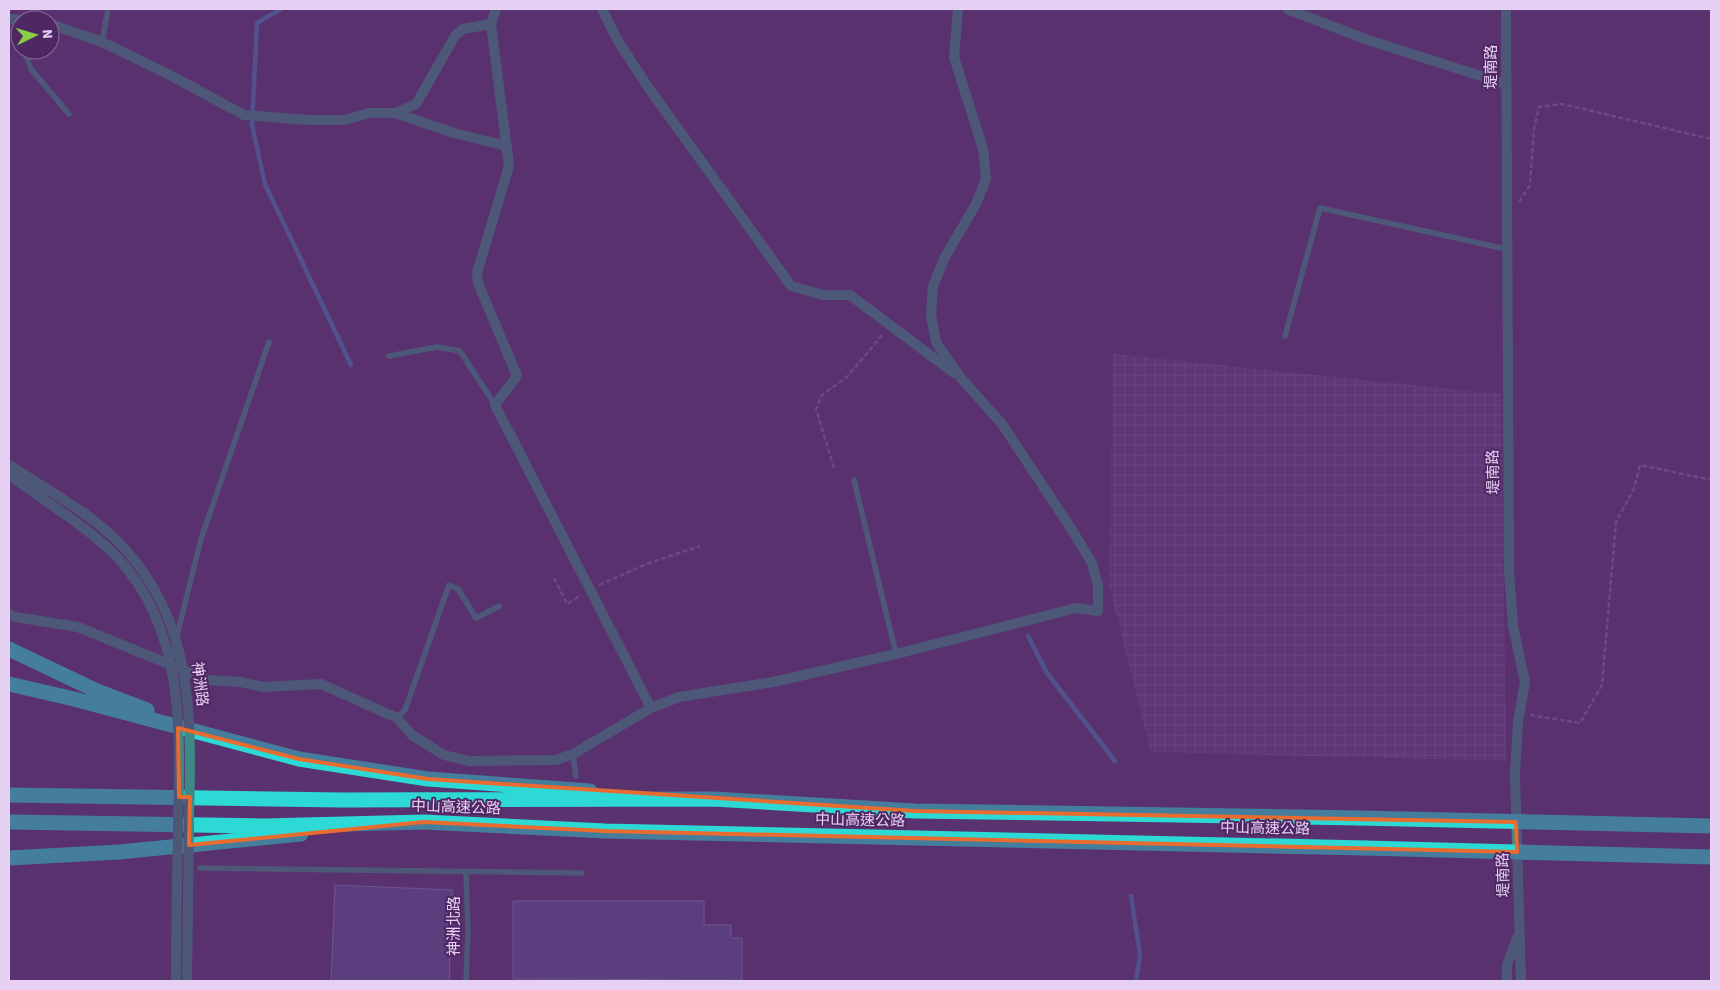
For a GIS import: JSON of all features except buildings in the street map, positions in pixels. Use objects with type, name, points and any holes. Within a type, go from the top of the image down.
[{"type":"highway","points":[[9,649],[97,691],[229,742]]},
{"type":"highway","points":[[14,685],[300,759],[428,779],[714,799]]},
{"type":"highway","name":"中山高速公路","points":[[9,794],[342,800],[714,799],[915,811],[1711,826]]},
{"type":"highway","name":"中山高速公路","points":[[9,822],[264,826],[424,822],[605,831],[1711,857]]},
{"type":"highway","points":[[9,858],[119,852],[424,822]]},
{"type":"street","points":[[496,9],[491,24],[509,166],[477,273],[478,283],[517,376],[495,405],[651,708]]},
{"type":"street","points":[[602,9],[618,41],[646,84],[791,286],[823,295],[850,295],[961,378]]},
{"type":"street","points":[[9,614],[15,618],[78,627],[208,680],[241,682],[263,687],[321,684],[396,718],[412,735],[444,755],[469,761],[556,760],[573,754],[651,708],[679,698],[764,683],[896,654],[1076,608],[1098,611],[1098,586],[1092,563],[1002,424],[961,378],[936,342],[931,315],[933,286],[945,257],[976,204],[986,179],[983,149],[954,58],[958,9]]},
{"type":"street","points":[[1287,9],[1368,40],[1506,84]]},
{"type":"street","name":"堤南路","points":[[1506,9],[1506,249],[1510,571],[1513,626],[1525,682],[1518,722],[1515,775],[1521,981]]},
{"type":"street","points":[[395,113],[416,104],[455,36],[463,29],[491,24]]},
{"type":"street","points":[[60,27],[102,42],[166,73],[244,115],[284,119],[346,120],[369,113],[395,113],[454,133],[507,146]]},
{"type":"street","name":"神洲路","points":[[9,465],[102,526],[126,550],[149,580],[168,616],[181,655],[188,693],[190,750],[187,981]]},
{"type":"street","name":"神洲路","points":[[9,474],[93,537],[117,558],[139,587],[157,620],[170,656],[176,695],[179,750],[176,981]]},
{"type":"street","name":"堤南路","points":[[1507,981],[1507,965],[1519,933]]},
{"type":"lane","points":[[102,42],[108,9]]},
{"type":"lane","points":[[28,60],[31,68],[70,114]]},
{"type":"lane","points":[[1285,336],[1320,208],[1506,249]]},
{"type":"lane","points":[[170,663],[201,539],[269,342]]},
{"type":"lane","points":[[389,356],[437,346],[460,350],[495,405]]},
{"type":"lane","points":[[854,480],[896,654]]},
{"type":"lane","points":[[396,718],[405,710],[449,585],[458,589],[476,618],[499,606]]},
{"type":"lane","points":[[573,754],[576,776]]},
{"type":"lane","points":[[200,868],[582,873]]},
{"type":"lane","name":"神洲北路","points":[[466,871],[468,931],[466,981]]},
{"type":"path","points":[[1507,208],[1518,205],[1530,185],[1534,129],[1540,107],[1562,104],[1711,139]]},
{"type":"path","points":[[834,468],[816,409],[822,395],[847,376],[890,326]]},
{"type":"path","points":[[1518,722],[1531,715],[1580,723],[1602,685],[1616,522],[1634,489],[1640,465],[1711,480]]},
{"type":"path","points":[[554,578],[566,604],[589,590],[649,563],[700,546]]},
{"type":"highlighted area","points":[[178,728],[299,759],[428,779],[915,811],[1516,822],[1517,852],[605,831],[424,822],[189,845],[190,797],[179,797]]},
{"type":"shaded area","points":[[1113,354],[1501,394],[1506,761],[1151,752],[1109,586]]},
{"type":"waterway","points":[[281,9],[257,23],[252,125],[265,184],[351,365]]},
{"type":"waterway","points":[[1028,636],[1047,673],[1115,761]]},
{"type":"waterway","points":[[1131,896],[1140,955],[1136,981]]}]
